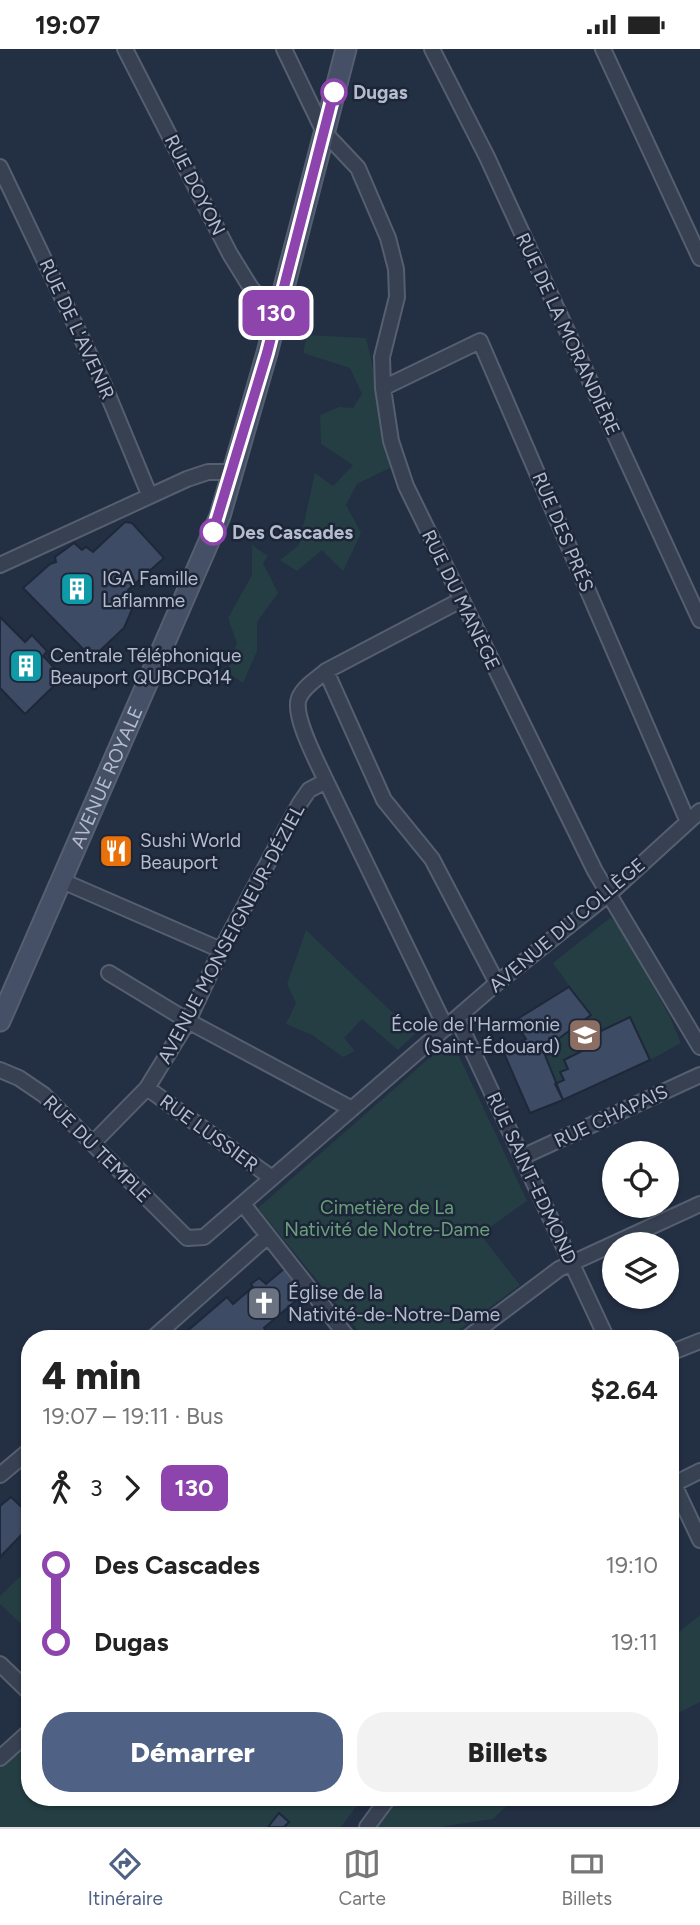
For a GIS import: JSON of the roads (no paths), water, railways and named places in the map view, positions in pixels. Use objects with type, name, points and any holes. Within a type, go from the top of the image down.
[{"type":"main road","name":"AVENUE ROYALE","points":[[0,1021],[220,516],[346,49]]},
{"type":"street","name":"RUE DOYON","points":[[125,49],[230,254],[251,288],[276,315]]},
{"type":"street","name":"RUE DU MANÈGE","points":[[284,49],[324,132],[358,168],[374,199],[396,269],[397,297],[382,357],[383,387],[391,441],[406,486],[595,871],[700,1047]]},
{"type":"street","name":"RUE DE LA MORANDIÈRE","points":[[432,49],[487,157],[700,621]]},
{"type":"street","points":[[603,49],[700,258]]},
{"type":"street","name":"RUE DE L'AVENIR","points":[[0,167],[103,383],[149,494]]},
{"type":"street","name":"RUE DES PRÉS","points":[[383,387],[480,341],[688,822]]},
{"type":"street","points":[[0,565],[149,494],[208,472],[232,472]]},
{"type":"street","points":[[326,781],[299,718],[298,700],[307,686],[326,671],[461,600]]},
{"type":"street","points":[[326,671],[384,800],[432,859],[497,983]]},
{"type":"street","name":"AVENUE MONSEIGNEUR-DÉZIEL","points":[[93,1143],[147,1088],[188,1021],[221,950],[300,803],[309,790],[326,781]]},
{"type":"street","name":"RUE SAINT-EDMOND","points":[[326,781],[522,1157],[603,1330]]},
{"type":"street","name":"AVENUE DU COLLÈGE","points":[[187,1238],[204,1237],[497,983],[610,893],[700,811]]},
{"type":"street","points":[[60,880],[221,950]]},
{"type":"street","points":[[109,973],[188,1021],[352,1109]]},
{"type":"street","name":"RUE DU TEMPLE","points":[[0,1070],[19,1078],[44,1095],[187,1238]]},
{"type":"street","name":"RUE CHAPAIS","points":[[522,1157],[700,1075]]},
{"type":"street","name":"RUE LUSSIER","points":[[147,1088],[272,1178]]},
{"type":"street","points":[[243,1204],[342,1330]]},
{"type":"street","points":[[479,1330],[559,1269],[700,1204]]},
{"type":"street","points":[[162,1330],[268,1236]]},
{"type":"street","points":[[679,1349],[700,1341]]},
{"type":"street","points":[[0,1475],[21,1458]]},
{"type":"street","points":[[679,1479],[700,1471]]},
{"type":"street","points":[[679,1498],[700,1540]]},
{"type":"street","points":[[0,1664],[21,1684]]},
{"type":"street","points":[[0,1758],[21,1739]]},
{"type":"street","points":[[367,1827],[382,1806]]},
{"type":"place","name":"Dugas","points":[[334,92]]},
{"type":"place","name":"Des Cascades","points":[[213,532]]},
{"type":"place","name":"IGA Famille Laflamme","points":[[77,589]]},
{"type":"place","name":"Centrale Téléphonique Beauport QUBCPQ14","points":[[26,666]]},
{"type":"place","name":"Sushi World Beauport","points":[[116,851]]},
{"type":"place","name":"École de l'Harmonie (Saint-Édouard)","points":[[585,1035]]},
{"type":"place","name":"Église de la Nativité-de-Notre-Dame","points":[[264,1303]]},
{"type":"park label","name":"Cimetière de La Nativité de Notre-Dame","points":[[387,1218]]}]
